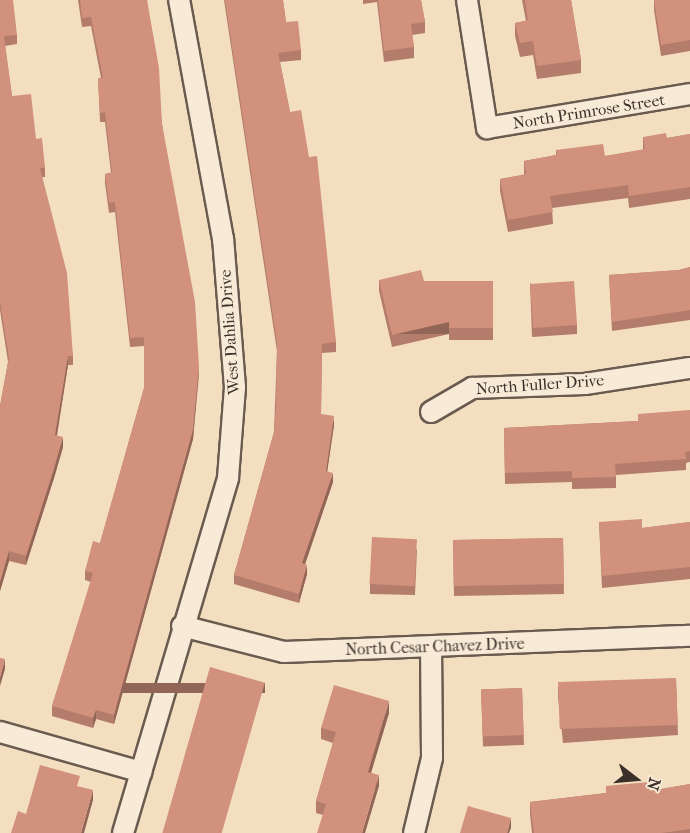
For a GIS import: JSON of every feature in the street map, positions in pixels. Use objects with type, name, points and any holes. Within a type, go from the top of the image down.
[{"type":"street","name":"West Dahlia Drive","points":[[123,833],[182,626],[228,478],[235,387],[223,238],[179,0]]},
{"type":"street","name":"North Primrose Street","points":[[467,0],[487,128],[690,94]]},
{"type":"street","name":"North Fuller Drive","points":[[431,412],[472,388],[585,384],[690,368]]},
{"type":"street","name":"North Cesar Chavez Drive","points":[[182,626],[284,652],[690,636]]},
{"type":"street","points":[[414,833],[432,758],[430,647]]},
{"type":"street","points":[[0,732],[141,772]]},
{"type":"building","points":[[0,0],[13,0],[17,35],[4,36],[12,96],[31,94],[36,139],[42,138],[45,168],[40,168],[67,273],[73,356],[68,356],[55,435],[63,437],[26,556],[9,551],[0,582],[0,406],[9,358],[0,301]]},
{"type":"building","points":[[80,0],[147,0],[159,68],[162,124],[195,302],[199,367],[193,430],[114,715],[96,710],[93,718],[52,706],[93,573],[85,571],[93,541],[100,543],[144,388],[144,337],[130,338],[115,202],[109,203],[105,174],[112,172],[105,112],[100,113],[98,78],[103,78],[91,17],[82,18]]},
{"type":"building","points":[[225,0],[283,0],[286,22],[298,21],[301,50],[278,53],[290,112],[301,110],[309,157],[317,156],[336,342],[322,344],[321,414],[334,416],[326,471],[333,473],[302,563],[307,565],[299,594],[234,575],[274,432],[277,343]]},
{"type":"building","points":[[378,0],[421,0],[425,22],[411,24],[414,47],[384,51]]},
{"type":"building","points":[[525,0],[571,0],[581,60],[537,66],[533,41],[520,43],[515,23],[528,20]]},
{"type":"building","points":[[654,0],[690,0],[690,40],[661,45]]},
{"type":"building","points":[[666,133],[667,138],[690,134],[690,187],[629,196],[628,185],[550,196],[553,212],[508,220],[500,179],[526,174],[524,161],[557,155],[556,150],[603,144],[605,156],[645,149],[643,137]]},
{"type":"building","points":[[690,267],[690,310],[612,322],[609,275],[679,270]]},
{"type":"building","points":[[421,270],[424,281],[493,281],[493,328],[449,328],[449,322],[392,335],[379,280]]},
{"type":"building","points":[[574,281],[577,325],[533,328],[530,284]]},
{"type":"building","points":[[690,410],[690,451],[685,452],[686,459],[615,464],[616,477],[572,478],[572,471],[505,473],[504,428],[638,421],[638,414]]},
{"type":"building","points":[[642,519],[642,528],[690,522],[690,567],[602,576],[599,522]]},
{"type":"building","points":[[372,537],[417,539],[414,586],[370,584]]},
{"type":"building","points":[[563,538],[564,584],[454,586],[453,540]]},
{"type":"building","points":[[0,658],[5,659],[0,677]]},
{"type":"building","points":[[210,667],[265,683],[222,833],[162,833]]},
{"type":"building","points":[[676,678],[678,725],[560,729],[558,682]]},
{"type":"building","points":[[334,685],[389,701],[368,772],[379,775],[362,833],[317,833],[326,804],[316,801],[336,732],[321,728]]},
{"type":"building","points":[[522,688],[524,735],[483,736],[481,689]]},
{"type":"building","points":[[40,765],[80,776],[77,786],[93,790],[81,833],[11,833],[18,811],[26,814]]},
{"type":"building","points":[[649,782],[650,791],[690,784],[690,829],[661,833],[534,833],[530,802],[606,793],[606,786]]},
{"type":"building","points":[[468,806],[511,818],[507,833],[460,833]]}]
